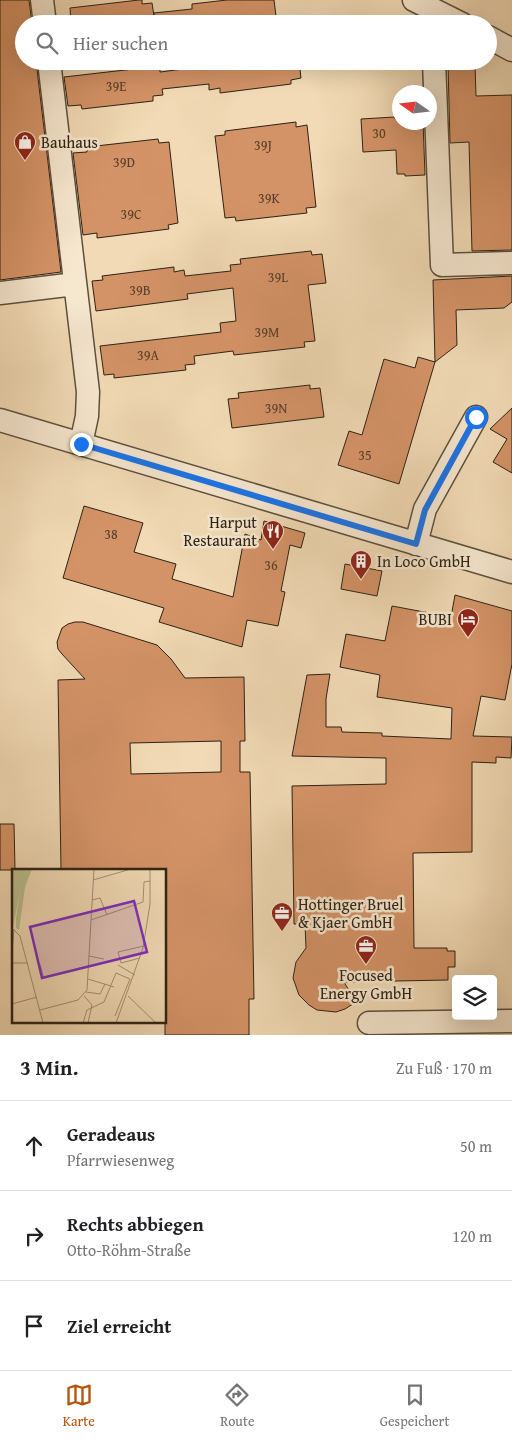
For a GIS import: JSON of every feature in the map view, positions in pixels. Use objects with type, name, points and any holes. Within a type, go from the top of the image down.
[{"type":"street","points":[[42,0],[43,15]]},
{"type":"street","points":[[414,0],[435,15]]},
{"type":"street","points":[[497,42],[512,50]]},
{"type":"street","points":[[50,70],[89,402],[88,416],[81,444]]},
{"type":"street","points":[[434,70],[442,265],[512,263]]},
{"type":"street","points":[[0,293],[75,284]]},
{"type":"street","points":[[416,544],[425,510],[476,417]]},
{"type":"street","points":[[0,420],[512,572]]},
{"type":"street","points":[[369,1023],[422,1028],[512,1020]]},
{"type":"building","name":"Bauhaus","points":[[0,0],[29,0],[31,15],[15,15],[15,70],[37,70],[61,272],[0,280]]},
{"type":"building","points":[[142,0],[142,4],[152,3],[154,15],[70,15],[70,8]]},
{"type":"building","points":[[227,0],[274,0],[276,15],[154,15],[154,13],[192,9],[192,4]]},
{"type":"building","points":[[125,70],[160,70],[160,72],[175,70],[300,70],[301,78],[291,80],[291,84],[220,93],[220,88],[209,90],[209,84],[162,89],[163,95],[153,96],[153,101],[82,109],[81,105],[68,106],[64,77]]},
{"type":"building","points":[[448,70],[475,70],[476,96],[512,95],[512,250],[472,251],[469,142],[450,143]]},
{"type":"building","points":[[392,117],[392,130],[423,130],[425,175],[405,176],[405,174],[397,174],[396,150],[363,152],[361,119]]},
{"type":"building","points":[[296,122],[296,127],[307,125],[316,207],[306,208],[307,213],[236,221],[235,217],[225,218],[215,136],[225,135],[225,131]]},
{"type":"building","points":[[158,139],[159,143],[169,142],[178,223],[168,225],[169,229],[97,238],[97,233],[83,235],[73,153],[87,152],[87,147]]},
{"type":"building","points":[[311,251],[312,255],[322,254],[326,283],[308,285],[315,341],[304,342],[305,347],[234,355],[233,351],[194,356],[195,364],[185,365],[186,370],[114,378],[114,374],[104,375],[100,346],[221,332],[220,323],[236,321],[233,288],[187,294],[188,299],[96,311],[92,281],[103,280],[102,276],[174,267],[174,272],[184,270],[185,276],[231,271],[230,265],[241,264],[240,259]]},
{"type":"building","points":[[512,276],[512,302],[504,308],[456,310],[457,345],[435,362],[433,280]]},
{"type":"building","points":[[418,357],[435,362],[399,484],[338,465],[349,431],[362,435],[384,359],[415,368]]},
{"type":"building","points":[[310,385],[310,389],[320,388],[324,417],[232,428],[228,399],[239,398],[238,393]]},
{"type":"building","points":[[512,408],[512,473],[493,462],[507,439],[490,429]]},
{"type":"building","points":[[84,506],[143,523],[134,552],[176,564],[172,579],[233,597],[245,534],[261,540],[264,521],[305,533],[301,548],[290,545],[281,591],[285,592],[278,626],[247,620],[242,647],[159,622],[164,608],[63,578]]},
{"type":"building","name":"In Loco GmbH","points":[[345,564],[382,571],[377,596],[341,589]]},
{"type":"building","points":[[455,595],[512,611],[512,664],[505,700],[481,696],[473,736],[512,737],[511,758],[496,757],[496,763],[472,762],[472,852],[413,853],[414,948],[447,948],[447,951],[455,951],[455,967],[448,967],[448,980],[344,982],[356,1002],[336,1012],[317,1010],[299,995],[293,978],[296,962],[306,948],[305,924],[294,924],[292,786],[386,784],[386,758],[292,756],[307,675],[330,674],[326,699],[326,727],[341,727],[342,732],[382,733],[382,736],[451,739],[452,708],[377,697],[380,675],[340,667],[346,634],[385,641],[392,606],[451,617]]},
{"type":"building","points":[[75,622],[83,622],[157,645],[171,659],[185,678],[244,677],[245,741],[240,741],[240,772],[250,772],[254,999],[249,999],[249,1035],[165,1035],[166,869],[61,869],[58,680],[85,679],[58,649],[57,642],[62,628]],"holes":[[[221,741],[221,772],[131,774],[130,743]]]},
{"type":"building","points":[[0,824],[14,824],[15,869],[0,870]]},
{"type":"place","name":"Bauhaus","points":[[25,161]]},
{"type":"place","name":"Harput Restaurant","points":[[273,550]]},
{"type":"place","name":"In Loco GmbH","points":[[361,580]]},
{"type":"place","name":"BUBI","points":[[468,638]]},
{"type":"place","name":"Hottinger Bruel & Kjaer GmbH","points":[[282,932]]},
{"type":"place","name":"Focused Energy GmbH","points":[[366,965]]},
{"type":"route","points":[[81,444],[416,544],[425,510],[476,417]]}]
